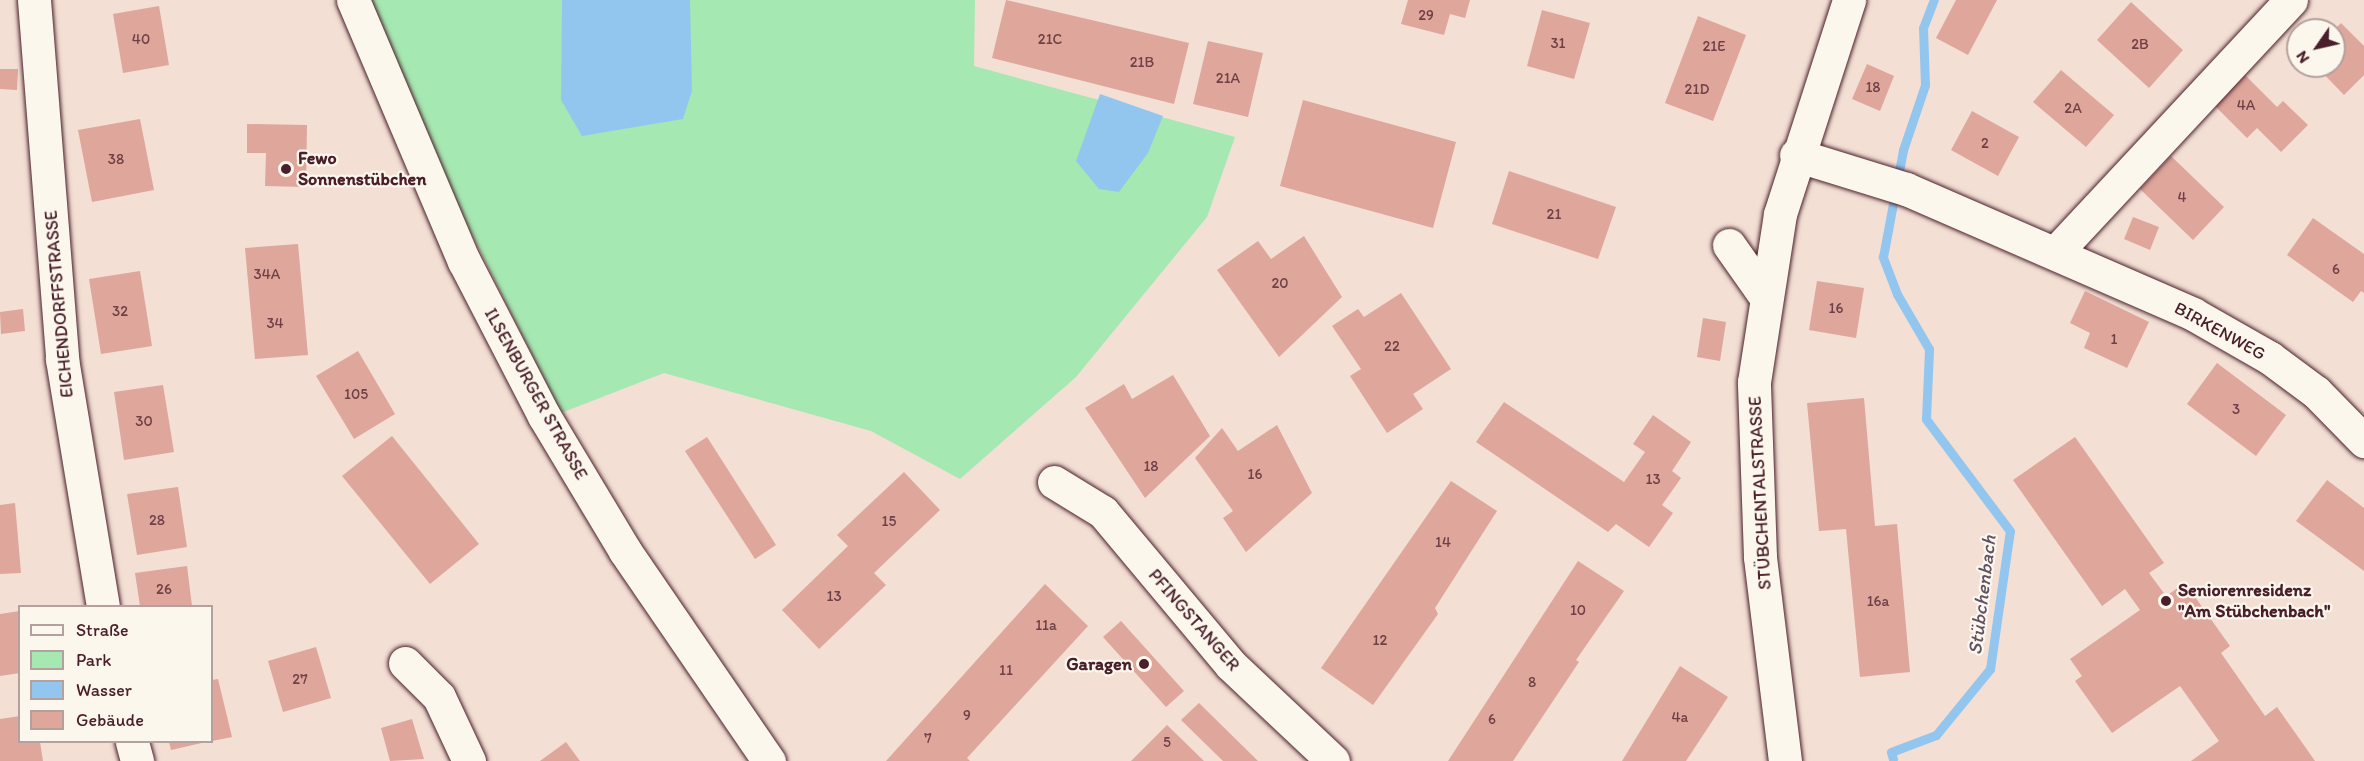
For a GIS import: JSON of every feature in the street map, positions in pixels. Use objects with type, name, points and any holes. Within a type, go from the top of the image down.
[{"type":"street","name":"EICHENDORFFSTRASSE","points":[[34,0],[62,359],[103,605]]},
{"type":"street","name":"ILSENBURGER STRASSE","points":[[353,0],[464,261],[544,416],[625,551],[769,761]]},
{"type":"street","name":"STÜBCHENTALSTRASSE","points":[[1785,761],[1760,557],[1754,382],[1765,296],[1780,214],[1796,155],[1849,0]]},
{"type":"street","points":[[2057,251],[2291,0]]},
{"type":"street","name":"BIRKENWEG","points":[[1796,155],[1896,185],[2057,251],[2193,314],[2270,358],[2324,399],[2364,441]]},
{"type":"street","points":[[1729,245],[1765,296]]},
{"type":"street","name":"PFINGSTANGER","points":[[1054,482],[1103,512],[1231,665],[1333,761]]},
{"type":"street","points":[[405,663],[439,697],[469,761]]},
{"type":"street","points":[[132,743],[137,761]]},
{"type":"green space","points":[[361,0],[975,0],[974,66],[1235,137],[1207,217],[1076,377],[960,479],[871,431],[664,373],[561,413],[395,80]]},
{"type":"water","points":[[562,0],[690,0],[692,91],[683,119],[582,136],[561,100]]},
{"type":"water","points":[[1100,94],[1163,116],[1148,153],[1119,192],[1099,189],[1076,161]]},
{"type":"building","points":[[1006,0],[1189,43],[1174,104],[992,58]]},
{"type":"building","points":[[1408,0],[1470,0],[1465,18],[1450,14],[1444,35],[1401,24]]},
{"type":"building","points":[[1956,0],[1997,0],[1968,55],[1936,38]]},
{"type":"building","points":[[2131,2],[2183,50],[2149,88],[2097,40]]},
{"type":"building","points":[[159,6],[169,65],[123,73],[113,14]]},
{"type":"building","points":[[1542,10],[1590,23],[1574,79],[1527,66]]},
{"type":"building","points":[[1698,16],[1746,35],[1713,121],[1665,103]]},
{"type":"building","points":[[2346,28],[2364,46],[2364,75],[2344,95],[2328,78],[2346,78]]},
{"type":"building","points":[[1208,41],[1263,53],[1248,117],[1193,104]]},
{"type":"building","points":[[1867,64],[1894,76],[1880,111],[1852,99]]},
{"type":"building","points":[[0,69],[18,69],[17,90],[0,89]]},
{"type":"building","points":[[2061,70],[2114,115],[2086,147],[2033,102]]},
{"type":"building","points":[[2245,75],[2277,107],[2283,101],[2308,125],[2281,152],[2257,128],[2247,138],[2215,106]]},
{"type":"building","points":[[1303,100],[1456,142],[1433,228],[1280,186]]},
{"type":"building","points":[[1972,111],[2019,137],[1998,176],[1951,150]]},
{"type":"building","points":[[140,119],[154,190],[92,202],[78,130]]},
{"type":"building","name":"Fewo Sonnenstübchen","points":[[247,124],[307,125],[306,187],[265,186],[266,153],[247,153]]},
{"type":"building","points":[[2171,156],[2224,207],[2193,240],[2140,189]]},
{"type":"building","points":[[1509,171],[1616,207],[1598,259],[1492,224]]},
{"type":"building","points":[[2133,217],[2159,227],[2150,250],[2124,239]]},
{"type":"building","points":[[2313,218],[2364,254],[2364,293],[2361,291],[2353,302],[2287,255]]},
{"type":"building","points":[[1304,236],[1342,297],[1279,357],[1217,270],[1258,241],[1271,259]]},
{"type":"building","points":[[298,244],[308,355],[255,359],[245,248]]},
{"type":"building","points":[[140,271],[152,346],[101,354],[89,279]]},
{"type":"building","points":[[1817,281],[1864,288],[1856,338],[1809,330]]},
{"type":"building","points":[[2085,291],[2149,322],[2127,368],[2084,348],[2090,333],[2070,323]]},
{"type":"building","points":[[1401,293],[1451,369],[1413,394],[1423,409],[1387,433],[1350,376],[1361,369],[1332,326],[1358,309],[1364,317]]},
{"type":"building","points":[[23,309],[25,331],[1,334],[0,312]]},
{"type":"building","points":[[1703,318],[1726,322],[1720,361],[1697,357]]},
{"type":"building","points":[[358,351],[395,414],[354,439],[316,376]]},
{"type":"building","points":[[2217,363],[2286,415],[2256,456],[2187,404]]},
{"type":"building","points":[[1173,375],[1210,436],[1145,498],[1085,408],[1124,384],[1132,399]]},
{"type":"building","points":[[163,385],[174,452],[124,460],[114,392]]},
{"type":"building","points":[[1864,398],[1875,526],[1897,524],[1910,672],[1860,677],[1846,529],[1819,531],[1807,403]]},
{"type":"building","points":[[1504,402],[1624,482],[1645,452],[1633,444],[1653,415],[1691,442],[1672,471],[1681,478],[1662,505],[1673,513],[1649,547],[1616,524],[1608,532],[1476,442]]},
{"type":"building","points":[[1277,425],[1312,493],[1246,552],[1223,518],[1233,511],[1195,458],[1222,428],[1238,451]]},
{"type":"building","points":[[392,436],[479,544],[430,584],[342,476]]},
{"type":"building","points":[[707,437],[776,545],[755,559],[685,451]]},
{"type":"building","name":"Seniorenresidenz \"Am Stübchenbach\"","points":[[2075,437],[2164,563],[2149,573],[2166,596],[2185,583],[2230,646],[2221,653],[2265,716],[2277,707],[2315,761],[2191,761],[2219,741],[2180,686],[2112,733],[2075,681],[2082,676],[2070,659],[2140,610],[2125,589],[2102,606],[2013,480]]},
{"type":"building","points":[[904,472],[940,510],[874,573],[886,585],[819,649],[782,610],[848,546],[837,535]]},
{"type":"building","points":[[2327,480],[2364,508],[2364,571],[2296,521]]},
{"type":"building","points":[[1451,481],[1497,511],[1435,608],[1438,614],[1373,705],[1321,668]]},
{"type":"building","points":[[178,487],[187,547],[137,555],[127,494]]},
{"type":"building","points":[[15,503],[21,573],[0,574],[0,505]]},
{"type":"building","points":[[1578,561],[1624,591],[1576,660],[1579,662],[1513,761],[1448,761]]},
{"type":"building","points":[[187,566],[192,605],[140,605],[135,573]]},
{"type":"building","points":[[1045,584],[1088,626],[967,758],[970,761],[886,761]]},
{"type":"building","points":[[18,611],[18,673],[0,676],[0,614]]},
{"type":"building","name":"Garagen","points":[[1121,621],[1184,691],[1166,707],[1103,637]]},
{"type":"building","points":[[316,647],[331,698],[283,712],[268,661]]},
{"type":"building","points":[[1680,666],[1728,697],[1686,761],[1622,761]]},
{"type":"building","points":[[218,679],[232,737],[213,741],[213,680]]},
{"type":"building","points":[[1199,703],[1258,761],[1223,761],[1181,720]]},
{"type":"building","points":[[18,716],[18,743],[40,743],[43,761],[0,761],[0,719]]},
{"type":"building","points":[[412,719],[424,759],[390,761],[381,728]]},
{"type":"building","points":[[1167,725],[1204,761],[1131,761]]},
{"type":"building","points":[[566,742],[580,761],[540,761]]},
{"type":"building","points":[[169,743],[202,743],[171,750]]},
{"type":"waterway","name":"Stübchenbach","points":[[1893,759],[1891,752],[1936,735],[1990,669],[2010,531],[1926,419],[1929,349],[1897,294],[1883,257],[1903,150],[1925,85],[1923,28],[1934,0]]},
{"type":"place","name":"Fewo Sonnenstübchen","points":[[286,169]]},
{"type":"place","name":"Seniorenresidenz \"Am Stübchenbach\"","points":[[2166,601]]},
{"type":"place","name":"Garagen","points":[[1144,664]]}]
